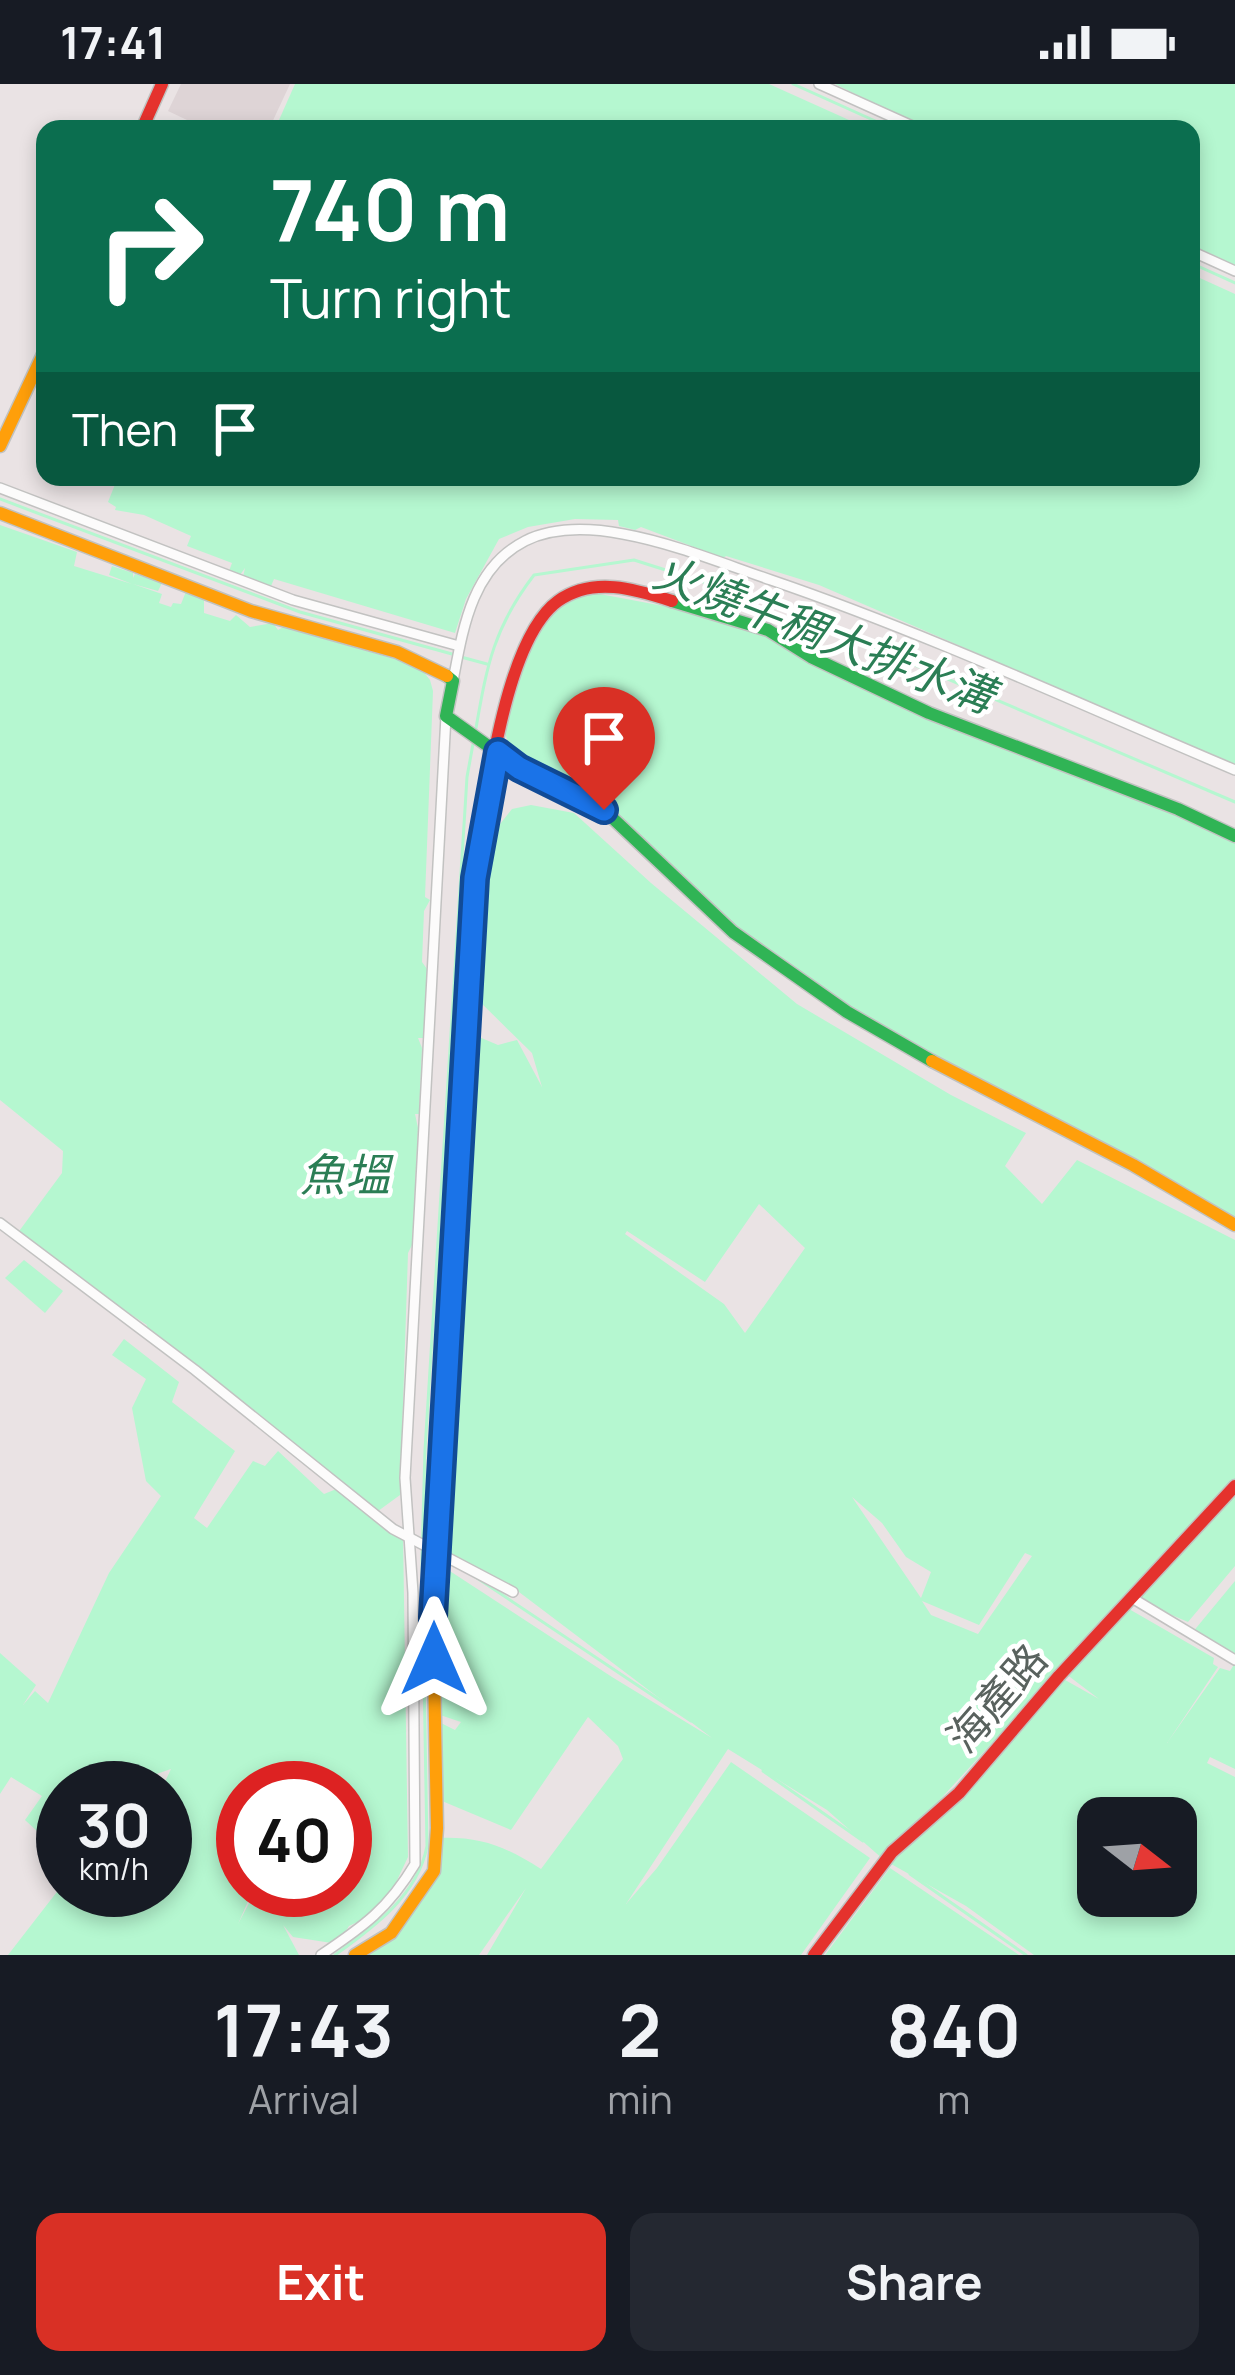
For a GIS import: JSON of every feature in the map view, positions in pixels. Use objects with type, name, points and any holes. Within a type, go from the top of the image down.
[{"type":"street","points":[[146,120],[162,84]]},
{"type":"street","points":[[819,84],[899,120]]},
{"type":"street","points":[[1200,255],[1235,271]]},
{"type":"street","points":[[0,446],[36,369]]},
{"type":"street","points":[[0,488],[293,600],[460,646]]},
{"type":"street","points":[[0,513],[287,624],[416,659],[453,681]]},
{"type":"street","points":[[321,1955],[372,1921],[393,1900],[415,1864],[413,1593],[405,1478],[446,716],[476,592],[497,562],[524,541],[555,531],[627,534],[873,615],[1235,770]]},
{"type":"street","points":[[355,1955],[391,1933],[434,1871],[433,1617],[475,878],[504,706],[516,665],[542,617],[576,591],[594,586],[634,590],[768,630],[811,657],[929,713],[1178,809],[1235,836]]},
{"type":"street","points":[[446,716],[519,768],[604,810],[734,932],[847,1012],[1133,1165],[1235,1226]]},
{"type":"street","points":[[0,1222],[408,1539],[513,1592]]},
{"type":"street","name":"海產路","points":[[814,1955],[892,1852],[959,1793],[1235,1486]]},
{"type":"street","points":[[1132,1598],[1235,1660]]},
{"type":"shaded area","points":[[181,84],[290,84],[273,120],[187,120],[168,111]]},
{"type":"water","points":[[295,84],[769,84],[849,120],[279,120]]},
{"type":"water","points":[[835,84],[1235,84],[1235,265],[1200,253],[1200,120],[908,120]]},
{"type":"water","points":[[1200,278],[1235,294],[1235,765],[1226,766],[1088,701],[1085,705],[1053,686],[819,585],[723,558],[641,527],[619,526],[618,520],[575,519],[528,527],[499,539],[466,599],[455,633],[274,579],[271,586],[243,577],[245,568],[240,575],[229,571],[232,563],[187,546],[191,536],[144,515],[115,510],[108,502],[114,486],[1200,486]]},
{"type":"water","name":"魚塭","points":[[0,525],[77,552],[74,566],[132,584],[109,575],[112,566],[133,573],[133,578],[135,574],[162,583],[158,591],[133,584],[162,594],[159,603],[181,604],[187,589],[204,599],[204,613],[230,621],[236,615],[250,627],[273,623],[278,630],[283,627],[419,666],[433,691],[425,897],[430,900],[424,911],[422,962],[427,969],[424,1038],[418,1038],[422,1048],[408,1253],[400,1495],[374,1514],[403,1535],[408,1857],[383,1910],[372,1915],[372,1761],[216,1761],[216,1917],[241,1917],[238,1924],[242,1917],[368,1917],[349,1926],[338,1944],[293,1937],[283,1925],[299,1955],[8,1955],[37,1917],[192,1917],[192,1761],[36,1761],[36,1792],[11,1777],[0,1794],[0,1653],[36,1685],[23,1705],[35,1691],[48,1703],[109,1573],[161,1496],[146,1481],[132,1408],[146,1379],[112,1355],[124,1339],[179,1382],[172,1402],[235,1451],[194,1518],[207,1528],[253,1461],[265,1466],[278,1451],[324,1494],[339,1488],[349,1494],[143,1337],[147,1325],[14,1238],[62,1173],[63,1151],[0,1100]]},
{"type":"water","points":[[589,592],[701,613],[769,634],[812,662],[1235,840],[1235,1225],[880,1032],[753,939],[747,946],[584,794],[510,752],[502,720],[520,652],[544,616]]},
{"type":"water","points":[[531,805],[574,813],[797,1004],[951,1095],[1026,1133],[1005,1166],[1042,1204],[1077,1160],[1235,1240],[1235,1566],[1188,1622],[1132,1598],[1062,1667],[900,1843],[952,1797],[1058,1676],[1099,1699],[1066,1674],[1129,1609],[1214,1658],[1218,1667],[1167,1743],[1220,1668],[1230,1671],[1235,1663],[1235,1769],[1210,1757],[1207,1763],[1235,1777],[1235,1955],[1034,1955],[966,1906],[884,1860],[827,1810],[728,1749],[626,1904],[731,1762],[870,1858],[801,1955],[487,1955],[526,1888],[479,1955],[357,1955],[391,1933],[431,1876],[437,1838],[492,1844],[541,1869],[623,1759],[618,1746],[588,1717],[511,1830],[442,1801],[441,1723],[455,1730],[461,1722],[440,1715],[436,1562],[712,1738],[519,1592],[442,1555],[472,1034],[498,1045],[517,1040],[542,1087],[532,1053],[474,996],[475,961],[470,957],[488,839],[512,809]],"holes":[[[759,1204],[805,1248],[745,1333],[724,1304],[625,1234],[627,1231],[705,1282]],[[852,1497],[882,1523],[906,1557],[931,1572],[921,1598]],[[1025,1553],[1032,1556],[978,1634],[931,1615],[922,1601],[979,1625]]]},
{"type":"water","points":[[24,1260],[63,1291],[45,1313],[5,1278]]},
{"type":"water","points":[[1235,1581],[1235,1661],[1192,1633]]},
{"type":"water","points":[[36,1804],[36,1830],[25,1820]]},
{"type":"water","points":[[890,1868],[1019,1955],[825,1955]]},
{"type":"waterway","points":[[793,84],[873,120]]},
{"type":"waterway","points":[[1200,267],[1235,283]]},
{"type":"waterway","points":[[0,499],[300,612],[452,654]]},
{"type":"waterway","name":"火燒牛稠大排水溝","points":[[476,728],[494,647],[534,575],[634,560],[770,603],[1235,802]]},
{"type":"waterway","points":[[461,657],[487,664]]},
{"type":"waterway","name":"火燒牛稠大排水溝","points":[[335,1955],[404,1895],[427,1846],[425,1450],[467,777],[473,744]]},
{"type":"waterway","points":[[474,1576],[691,1721]]},
{"type":"waterway","points":[[763,1771],[863,1841]]},
{"type":"waterway","points":[[910,1874],[1026,1955]]},
{"type":"traffic: fast","points":[[672,601],[768,630],[811,657],[929,713],[1178,809],[1235,836]]},
{"type":"traffic: fast","points":[[447,676],[453,681],[446,716],[519,768],[604,810],[733,932],[847,1012],[932,1061]]},
{"type":"traffic: slow","points":[[0,446],[36,369]]},
{"type":"traffic: slow","points":[[0,513],[251,611],[397,652],[447,676]]},
{"type":"traffic: slow","points":[[932,1061],[1133,1165],[1235,1225]]},
{"type":"traffic: slow","points":[[355,1955],[391,1933],[434,1871],[433,1617],[461,1118]]},
{"type":"traffic: jam","points":[[146,120],[162,84]]},
{"type":"traffic: jam","points":[[461,1118],[472,925],[492,764],[509,692],[530,636],[558,601],[585,589],[629,589],[672,601]]},
{"type":"traffic: jam","points":[[814,1955],[892,1852],[959,1793],[1059,1676],[1235,1486]]},
{"type":"route","points":[[434,1659],[475,878],[498,752],[519,768],[604,810]]}]
